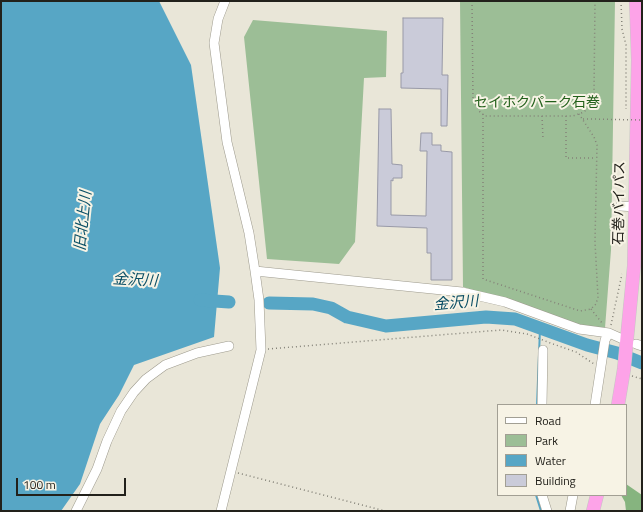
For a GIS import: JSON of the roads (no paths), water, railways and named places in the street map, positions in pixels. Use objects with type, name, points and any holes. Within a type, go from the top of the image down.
[{"type":"highway","name":"石巻バイパス","points":[[618,404],[628,372],[633,345],[638,60],[636,1]]},
{"type":"highway","points":[[593,511],[597,496]]},
{"type":"street","points":[[221,511],[261,348],[259,300],[255,271],[249,233],[227,142],[214,44],[218,19],[225,1]]},
{"type":"street","points":[[620,206],[636,206]]},
{"type":"street","points":[[255,271],[462,292],[505,302],[579,329],[633,345]]},
{"type":"street","points":[[595,404],[607,337]]},
{"type":"street","points":[[76,511],[97,470],[107,441],[121,410],[146,379],[165,365],[197,353],[229,346]]},
{"type":"street","points":[[542,404],[543,350]]},
{"type":"street","points":[[542,496],[547,511]]},
{"type":"street","points":[[570,511],[574,496]]},
{"type":"water","name":"旧北上川","points":[[1,1],[159,1],[191,65],[220,268],[214,337],[134,365],[119,395],[100,424],[80,484],[61,511],[1,511]]},
{"type":"waterway","name":"金沢川","points":[[200,300],[229,302]]},
{"type":"waterway","name":"金沢川","points":[[269,303],[313,304],[331,308],[347,317],[386,326],[486,317],[515,319],[587,345],[617,353],[642,363]]},
{"type":"waterway","points":[[537,404],[540,329]]},
{"type":"waterway","points":[[536,496],[541,511]]},
{"type":"park label","name":"セイホクパーク石巻","points":[[537,104]]}]
